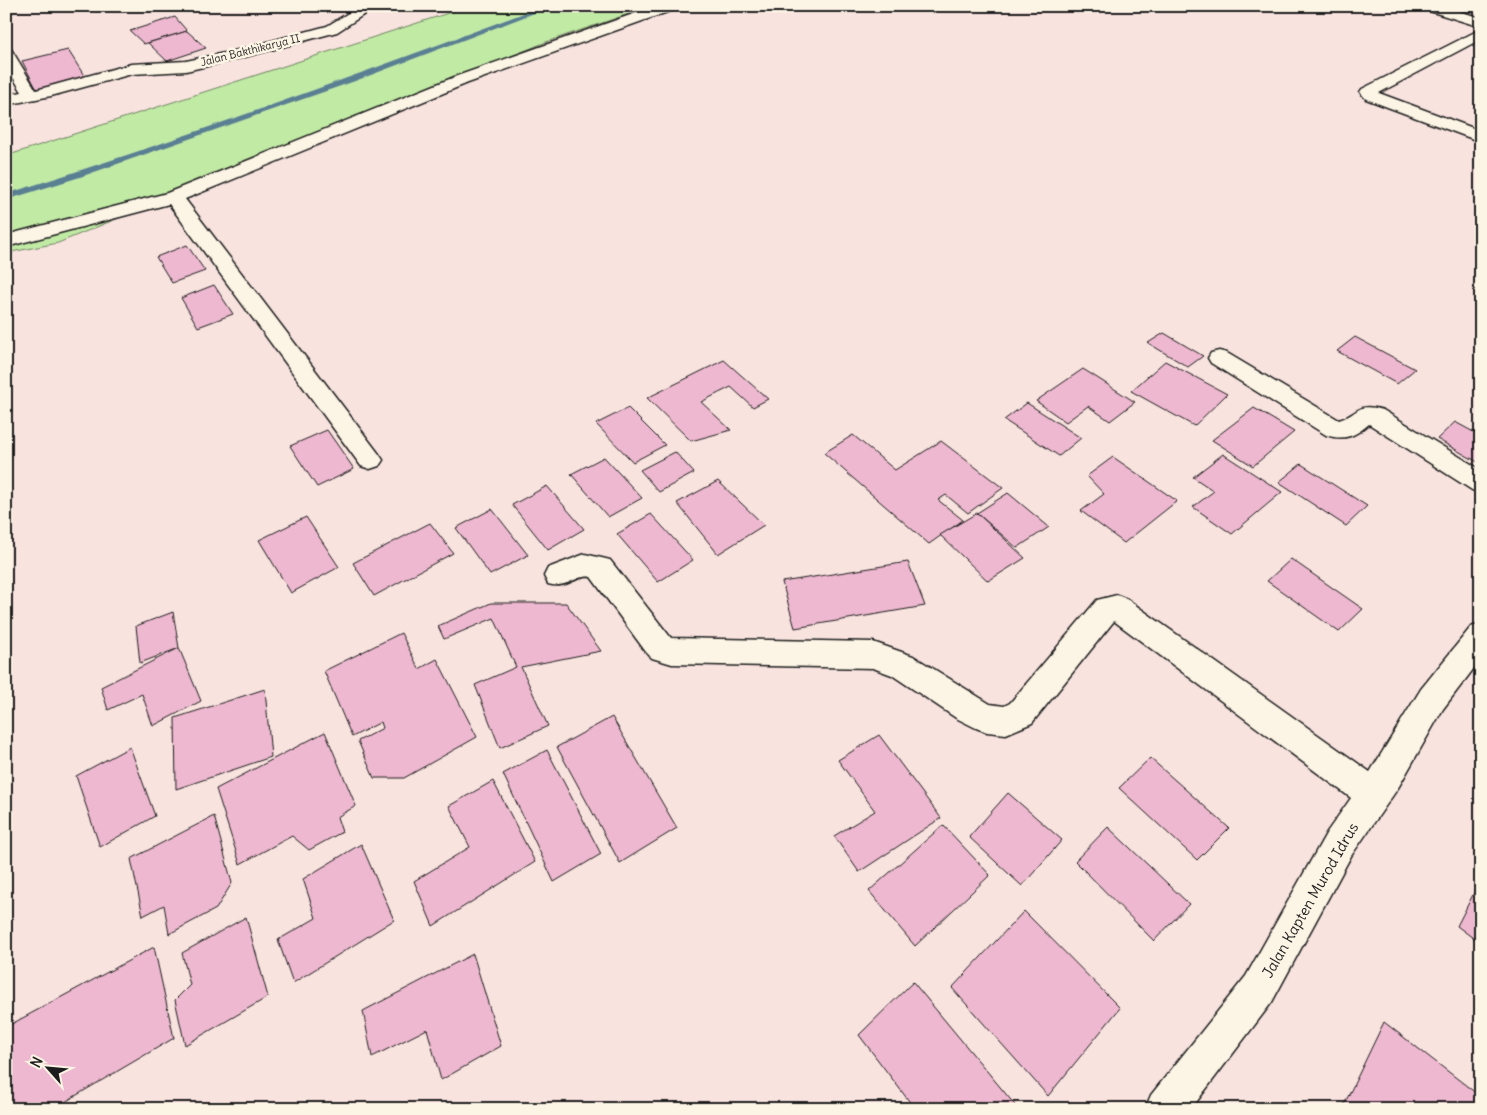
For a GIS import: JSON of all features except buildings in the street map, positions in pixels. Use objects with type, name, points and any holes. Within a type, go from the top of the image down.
[{"type":"street","name":"Jalan Bakthikarya II","points":[[6,100],[32,96],[131,69],[186,66],[236,55],[332,28],[370,6]]},
{"type":"street","points":[[6,241],[174,197],[244,172],[394,107],[558,42],[671,6]]},
{"type":"street","points":[[1428,6],[1481,23]]},
{"type":"street","points":[[1481,33],[1368,92],[1372,96],[1481,137]]},
{"type":"street","points":[[6,52],[32,96]]},
{"type":"street","points":[[174,197],[370,460]]},
{"type":"street","points":[[1219,358],[1335,429],[1347,429],[1365,415],[1374,416],[1481,483]]},
{"type":"street","points":[[558,576],[585,565],[600,568],[656,643],[663,648],[693,651],[873,655],[902,665],[967,708],[995,720],[1014,718],[1021,713],[1106,608],[1117,607],[1374,794]]},
{"type":"street","name":"Jalan Kapten Murod Idrus","points":[[1165,1109],[1259,989],[1339,844],[1374,794],[1432,699],[1481,636]]},
{"type":"green space","points":[[470,6],[652,6],[546,42],[58,243],[6,253],[6,156]]},
{"type":"waterway","points":[[6,197],[77,175],[352,79],[550,6]]}]
